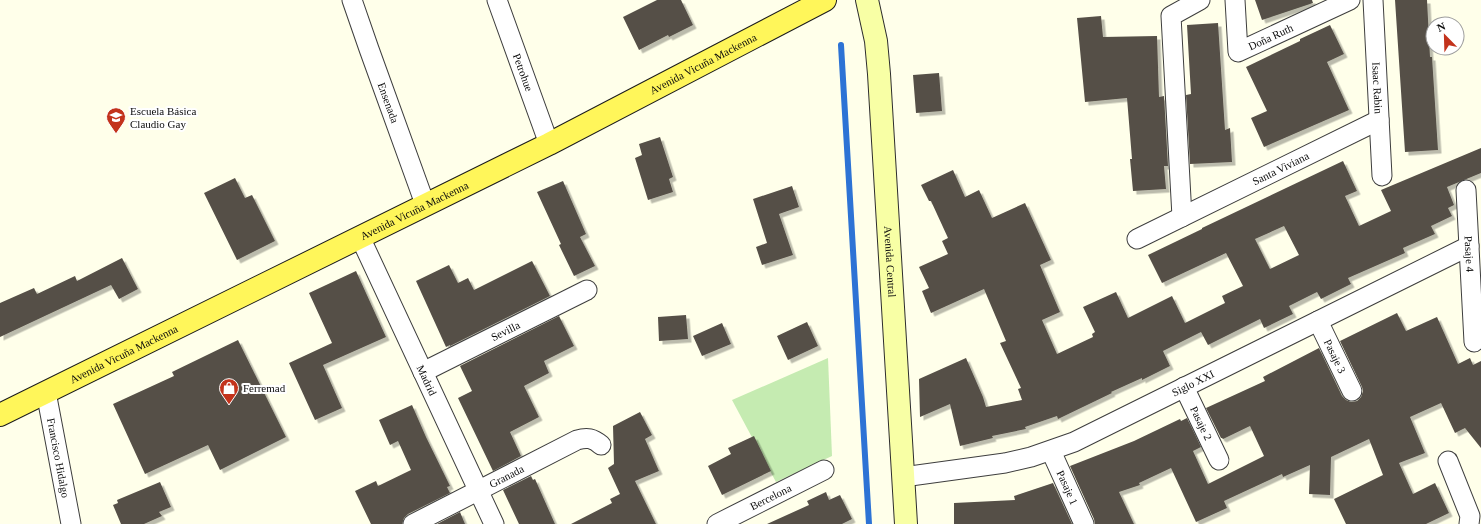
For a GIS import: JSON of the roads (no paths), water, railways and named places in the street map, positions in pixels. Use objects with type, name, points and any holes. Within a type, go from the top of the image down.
[{"type":"main road","name":"Avenida Vicuña Mackenna","points":[[0,414],[549,144],[803,6],[825,0]]},
{"type":"street","name":"Ensenada","points":[[352,0],[425,204]]},
{"type":"street","name":"Petrohue","points":[[497,0],[549,144]]},
{"type":"street","name":"Avenida Central","points":[[868,0],[876,41],[879,74],[906,524]]},
{"type":"street","points":[[1182,217],[1171,16],[1200,0]]},
{"type":"street","name":"Doña Ruth","points":[[1235,0],[1238,52],[1350,0]]},
{"type":"street","name":"Isaac Rabin","points":[[1373,0],[1382,176]]},
{"type":"street","name":"Santa Viviana","points":[[1137,239],[1379,120]]},
{"type":"street","name":"Pasaje 4","points":[[1466,190],[1474,342]]},
{"type":"street","name":"Madrid","points":[[360,237],[494,524]]},
{"type":"street","name":"Siglo XXI","points":[[903,478],[1005,463],[1051,451],[1074,442],[1469,246]]},
{"type":"street","name":"Sevilla","points":[[424,372],[587,290]]},
{"type":"street","name":"Pasaje 3","points":[[1318,321],[1352,391]]},
{"type":"street","name":"Pasaje 2","points":[[1184,387],[1219,460]]},
{"type":"street","name":"Francisco Hidalgo","points":[[46,392],[71,524]]},
{"type":"street","name":"Granada","points":[[414,524],[577,440],[591,438],[601,445]]},
{"type":"street","name":"Pasaje 1","points":[[1051,451],[1084,524]]},
{"type":"street","points":[[1448,461],[1470,516],[1469,524]]},
{"type":"street","name":"Bercelona","points":[[717,524],[824,470]]},
{"type":"waterway","points":[[841,45],[869,524]]},
{"type":"place","name":"Escuela Básica Claudio Gay","points":[[116,134]]},
{"type":"place","name":"Ferremad","points":[[229,405]]}]
